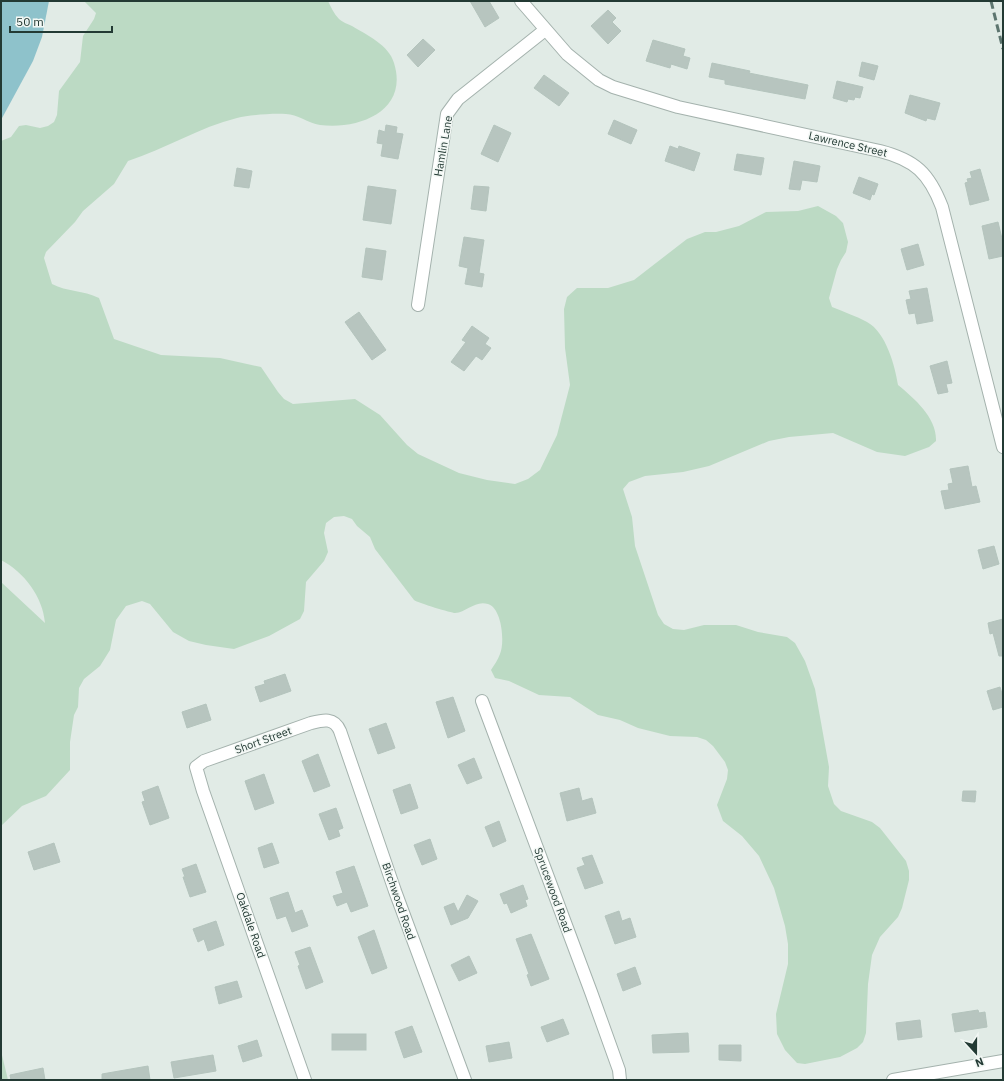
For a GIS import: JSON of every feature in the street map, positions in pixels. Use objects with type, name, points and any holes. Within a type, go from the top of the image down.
[{"type":"street","name":"Lawrence Street","points":[[521,1],[567,54],[599,80],[621,90],[678,107],[880,151],[906,160],[920,169],[931,183],[942,207],[1003,447]]},
{"type":"street","name":"Hamlin Lane","points":[[418,305],[447,114],[458,99],[545,30]]},
{"type":"street","name":"Sprucewood Road","points":[[482,701],[591,992],[619,1070],[620,1080]]},
{"type":"street","name":"Short Street","points":[[196,769],[198,764],[204,761],[311,723],[327,720],[335,723]]},
{"type":"street","name":"Birchwood Road","points":[[335,723],[344,743],[395,891],[465,1080]]},
{"type":"street","name":"Oakdale Road","points":[[196,769],[305,1080]]},
{"type":"street","points":[[893,1080],[1003,1061]]},
{"type":"green space","points":[[84,1],[328,1],[334,13],[340,20],[371,37],[387,51],[394,63],[397,80],[394,94],[387,105],[377,114],[365,120],[335,126],[316,124],[290,114],[268,114],[242,117],[196,132],[128,161],[114,184],[83,211],[75,222],[46,252],[44,258],[52,284],[99,298],[114,339],[161,355],[220,358],[261,367],[284,399],[293,404],[355,399],[380,415],[407,445],[418,454],[459,473],[487,480],[515,484],[528,479],[540,470],[557,435],[570,385],[565,348],[564,309],[567,297],[577,288],[608,288],[634,280],[687,239],[705,232],[716,232],[739,226],[766,212],[798,211],[818,206],[836,216],[843,223],[848,242],[846,252],[837,269],[829,298],[832,307],[867,322],[879,333],[892,359],[898,385],[918,403],[929,417],[933,425],[936,441],[929,447],[905,456],[877,452],[833,433],[789,437],[769,441],[709,466],[683,472],[645,476],[629,482],[623,489],[632,517],[635,546],[658,615],[664,624],[673,629],[684,630],[704,625],[736,625],[758,632],[787,637],[795,643],[805,661],[815,689],[829,767],[828,786],[834,804],[841,811],[872,822],[880,828],[906,861],[909,871],[909,880],[902,908],[898,917],[880,937],[872,955],[868,984],[866,1033],[863,1042],[857,1048],[840,1057],[805,1064],[797,1063],[785,1050],[777,1034],[776,1014],[788,964],[788,944],[785,926],[774,888],[759,856],[742,836],[723,821],[717,805],[727,779],[728,770],[725,762],[713,746],[706,740],[697,737],[670,736],[638,728],[620,720],[598,715],[570,697],[539,695],[509,681],[495,678],[491,670],[500,654],[502,634],[499,619],[493,607],[483,603],[455,613],[414,600],[375,549],[370,537],[357,526],[352,519],[344,516],[334,517],[326,523],[324,533],[328,552],[324,561],[306,582],[304,611],[300,619],[269,636],[234,649],[206,645],[189,641],[173,632],[150,604],[142,601],[126,606],[116,620],[110,650],[100,666],[84,679],[79,688],[78,707],[74,715],[70,742],[70,770],[46,796],[22,806],[1,826],[1,582],[45,623],[41,604],[31,586],[17,571],[1,560],[1,141],[11,137],[19,126],[26,125],[40,128],[48,126],[54,122],[57,115],[59,91],[80,62],[83,36],[94,19],[96,13]]},
{"type":"green space","points":[[1,1051],[8,1080],[1,1080]]},
{"type":"water","points":[[1,1],[49,1],[42,37],[33,61],[1,120]]},
{"type":"building","points":[[470,1],[489,1],[499,18],[485,27]]},
{"type":"building","points":[[608,10],[616,18],[612,22],[621,31],[608,44],[591,26]]},
{"type":"building","points":[[423,39],[435,50],[418,67],[407,55]]},
{"type":"building","points":[[653,40],[685,49],[683,56],[690,58],[687,69],[671,64],[670,68],[646,61]]},
{"type":"building","points":[[862,62],[878,66],[874,80],[859,76]]},
{"type":"building","points":[[712,63],[750,71],[749,73],[808,85],[805,99],[725,84],[725,80],[709,77]]},
{"type":"building","points":[[544,75],[569,93],[559,106],[534,88]]},
{"type":"building","points":[[837,81],[863,87],[860,98],[855,97],[854,100],[848,99],[847,102],[833,98]]},
{"type":"building","points":[[910,95],[940,103],[935,120],[927,118],[926,121],[905,113]]},
{"type":"building","points":[[614,120],[637,130],[631,144],[608,134]]},
{"type":"building","points":[[386,125],[397,127],[396,133],[403,134],[398,159],[381,156],[383,144],[377,143],[379,130],[385,132]]},
{"type":"building","points":[[494,125],[511,133],[498,162],[481,154]]},
{"type":"building","points":[[670,146],[678,149],[679,146],[700,153],[694,171],[665,161]]},
{"type":"building","points":[[737,154],[764,158],[761,175],[734,170]]},
{"type":"building","points":[[794,161],[820,166],[817,182],[802,180],[800,190],[789,189]]},
{"type":"building","points":[[237,168],[252,171],[249,188],[234,186]]},
{"type":"building","points":[[980,169],[989,200],[970,205],[965,183],[968,182],[967,179],[972,178],[970,172]]},
{"type":"building","points":[[859,177],[878,184],[874,195],[872,194],[870,200],[853,193]]},
{"type":"building","points":[[368,186],[396,190],[391,224],[363,220]]},
{"type":"building","points":[[474,186],[489,187],[486,211],[471,209]]},
{"type":"building","points":[[998,222],[1003,243],[1003,256],[989,259],[982,226]]},
{"type":"building","points":[[464,237],[484,240],[479,273],[484,274],[482,287],[465,284],[468,268],[459,266]]},
{"type":"building","points":[[918,244],[924,265],[907,270],[901,249]]},
{"type":"building","points":[[366,248],[386,251],[382,280],[362,277]]},
{"type":"building","points":[[927,288],[933,321],[917,324],[915,313],[909,314],[906,300],[911,299],[909,291]]},
{"type":"building","points":[[359,312],[386,350],[372,360],[345,322]]},
{"type":"building","points":[[472,326],[489,338],[485,344],[491,348],[482,360],[476,356],[464,371],[451,362],[466,342],[462,340]]},
{"type":"building","points":[[947,361],[952,383],[946,384],[948,392],[938,394],[930,366]]},
{"type":"building","points":[[968,466],[972,487],[976,486],[980,502],[945,509],[941,491],[949,490],[948,484],[953,483],[950,469]]},
{"type":"building","points":[[994,546],[999,564],[983,569],[978,550]]},
{"type":"building","points":[[1003,619],[1003,656],[999,656],[993,633],[990,634],[988,623]]},
{"type":"building","points":[[285,674],[291,691],[260,702],[255,687],[265,684],[264,681]]},
{"type":"building","points":[[1000,687],[1003,697],[1003,707],[993,710],[987,691]]},
{"type":"building","points":[[453,697],[465,731],[448,738],[436,702]]},
{"type":"building","points":[[206,704],[211,720],[187,728],[182,712]]},
{"type":"building","points":[[386,723],[395,748],[378,754],[369,729]]},
{"type":"building","points":[[318,754],[330,786],[314,792],[302,761]]},
{"type":"building","points":[[474,758],[482,778],[467,784],[458,765]]},
{"type":"building","points":[[264,774],[274,803],[255,810],[245,781]]},
{"type":"building","points":[[410,784],[418,808],[401,814],[393,790]]},
{"type":"building","points":[[158,786],[169,818],[150,825],[142,802],[145,801],[142,792]]},
{"type":"building","points":[[579,788],[582,801],[592,798],[596,813],[567,821],[560,793]]},
{"type":"building","points":[[963,791],[976,791],[975,802],[962,801]]},
{"type":"building","points":[[336,808],[343,828],[338,830],[340,836],[329,840],[319,814]]},
{"type":"building","points":[[499,821],[506,841],[493,847],[485,827]]},
{"type":"building","points":[[430,839],[437,859],[422,865],[414,845]]},
{"type":"building","points":[[54,843],[60,862],[34,870],[28,852]]},
{"type":"building","points":[[272,843],[279,863],[264,868],[258,848]]},
{"type":"building","points":[[592,855],[603,883],[585,889],[577,868],[585,865],[582,858]]},
{"type":"building","points":[[196,864],[206,892],[190,897],[183,877],[185,877],[182,869]]},
{"type":"building","points":[[354,866],[368,906],[351,912],[347,902],[337,906],[333,896],[343,893],[336,872]]},
{"type":"building","points":[[523,885],[528,899],[525,900],[527,906],[511,913],[507,903],[504,904],[500,894]]},
{"type":"building","points":[[288,892],[295,913],[302,910],[308,926],[292,932],[286,916],[277,919],[270,898]]},
{"type":"building","points":[[467,895],[478,901],[468,918],[451,925],[444,907],[454,903],[458,912]]},
{"type":"building","points":[[619,911],[622,921],[630,918],[636,937],[615,944],[605,916]]},
{"type":"building","points":[[216,921],[224,945],[208,951],[204,939],[198,942],[193,929]]},
{"type":"building","points":[[374,930],[387,968],[372,974],[358,937]]},
{"type":"building","points":[[531,934],[549,979],[531,986],[527,975],[529,974],[516,939]]},
{"type":"building","points":[[310,947],[323,982],[306,989],[295,952]]},
{"type":"building","points":[[469,956],[477,973],[459,981],[451,965]]},
{"type":"building","points":[[635,967],[641,984],[623,991],[617,974]]},
{"type":"building","points":[[237,981],[242,997],[219,1004],[215,987]]},
{"type":"building","points":[[978,1010],[979,1013],[985,1012],[987,1027],[955,1032],[952,1014]]},
{"type":"building","points":[[563,1019],[569,1034],[547,1042],[541,1027]]},
{"type":"building","points":[[920,1020],[922,1037],[898,1040],[896,1023]]},
{"type":"building","points":[[412,1026],[422,1052],[404,1058],[395,1032]]},
{"type":"building","points":[[688,1033],[689,1052],[653,1053],[652,1035]]},
{"type":"building","points":[[332,1034],[366,1034],[366,1050],[332,1050]]},
{"type":"building","points":[[257,1040],[262,1056],[243,1062],[238,1046]]},
{"type":"building","points":[[509,1042],[512,1058],[489,1062],[486,1046]]},
{"type":"building","points":[[719,1045],[741,1045],[741,1061],[719,1060]]},
{"type":"building","points":[[213,1055],[216,1071],[174,1078],[171,1062]]},
{"type":"building","points":[[148,1066],[150,1080],[102,1080],[102,1074]]},
{"type":"building","points":[[43,1068],[45,1080],[11,1080],[10,1075]]},
{"type":"railway","points":[[991,1],[1003,49]]}]
